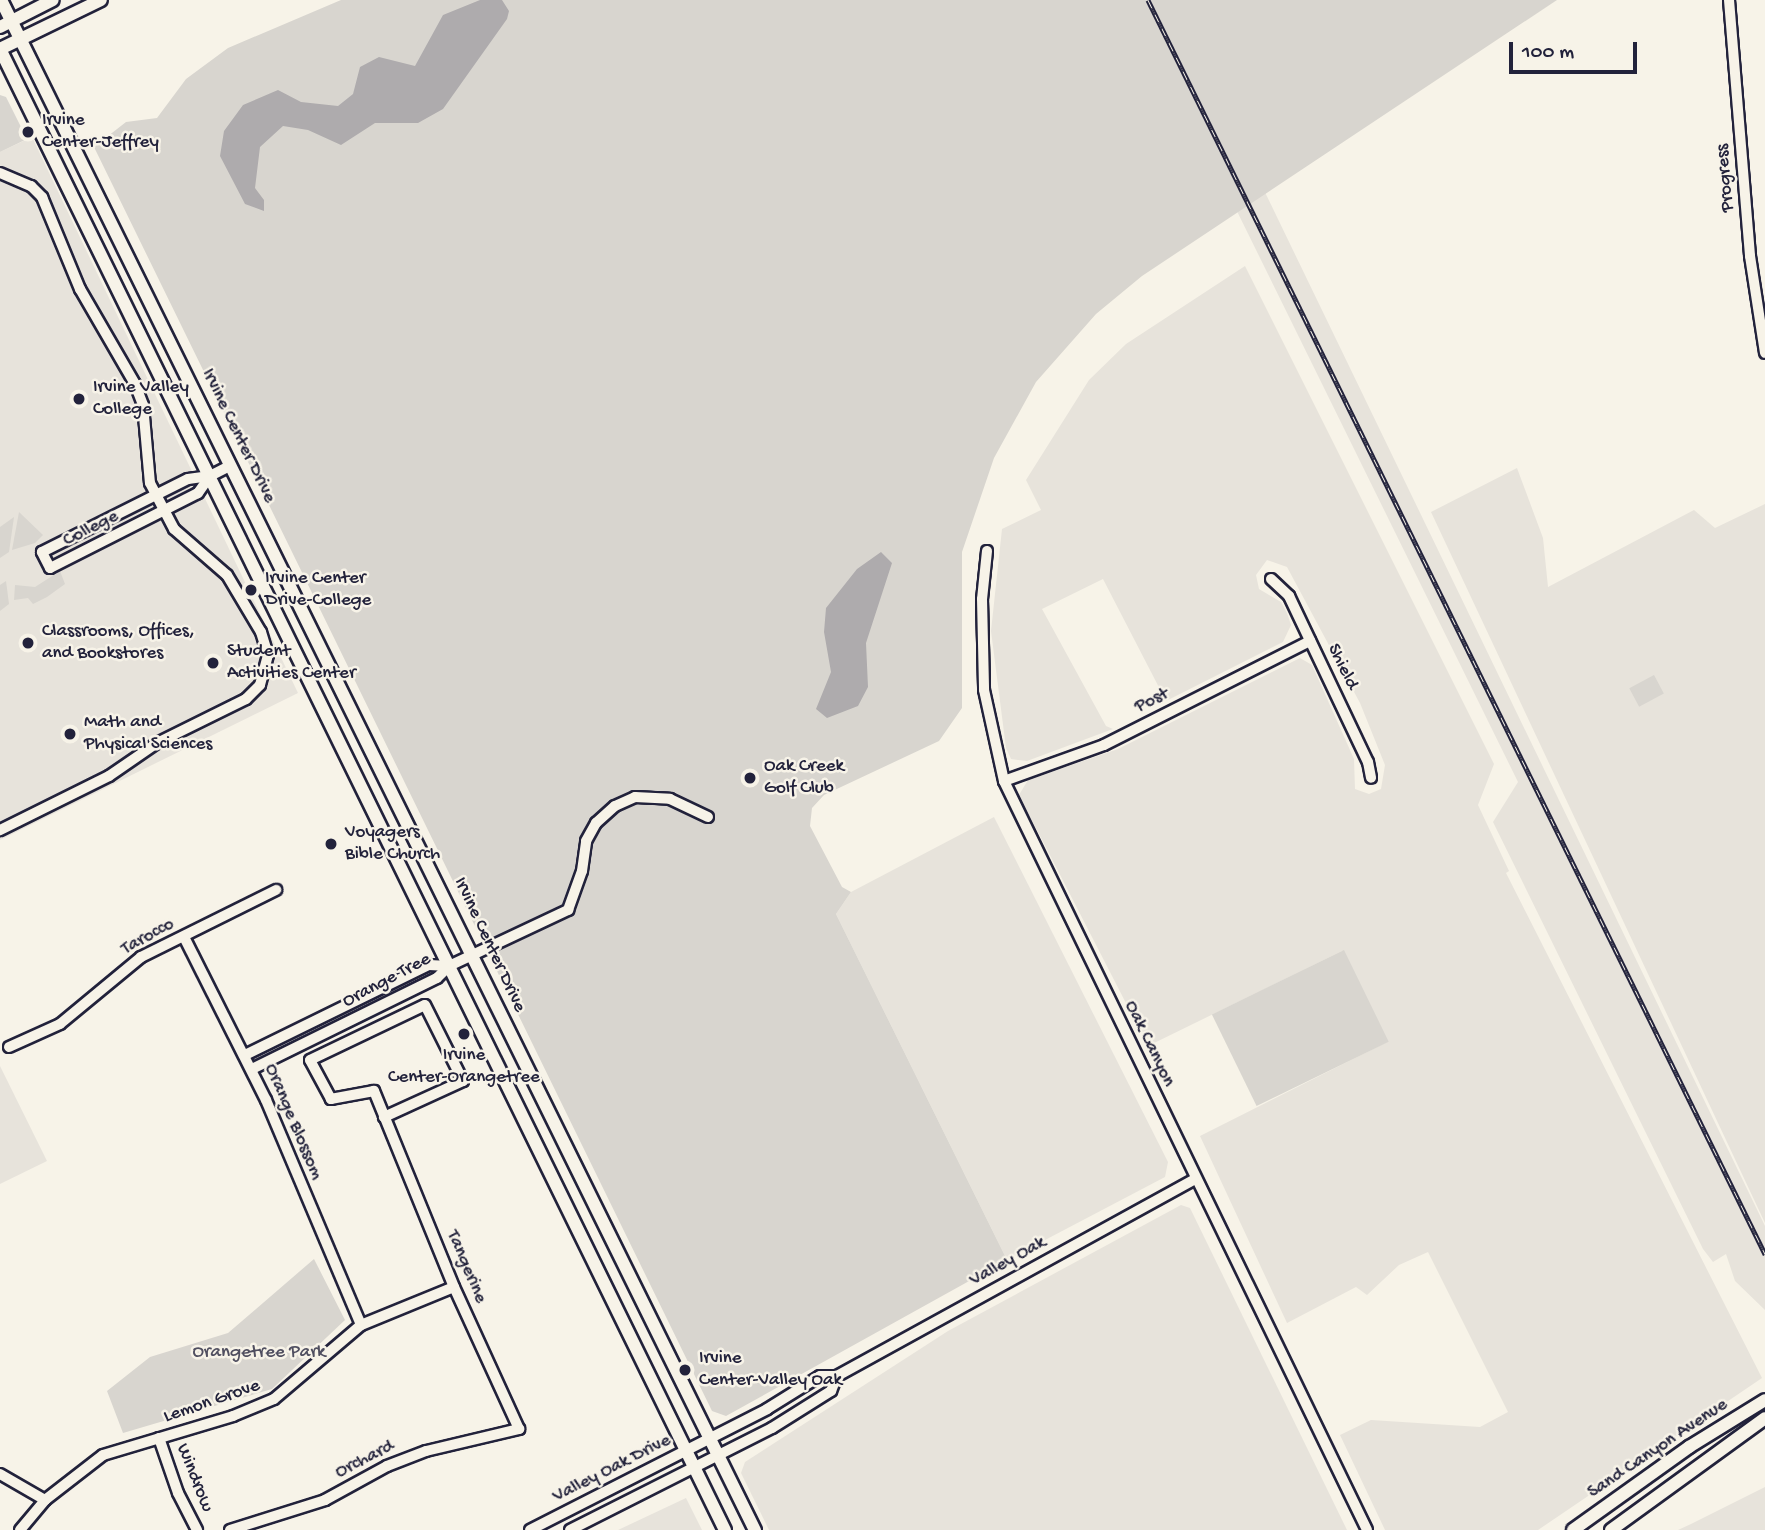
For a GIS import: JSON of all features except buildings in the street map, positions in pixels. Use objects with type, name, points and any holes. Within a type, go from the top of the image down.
[{"type":"main road","name":"Irvine Center Drive","points":[[1,0],[6,23],[19,39],[755,1530]]},
{"type":"main road","points":[[6,23],[53,0]]},
{"type":"main road","points":[[96,1],[0,49],[725,1530]]},
{"type":"main road","name":"Sand Canyon Avenue","points":[[1573,1530],[1689,1447],[1765,1400]]},
{"type":"main road","name":"Sand Canyon Avenue","points":[[1611,1530],[1765,1418]]},
{"type":"street","name":"Progress","points":[[1729,0],[1750,256],[1765,353]]},
{"type":"street","points":[[0,173],[31,186],[42,197],[80,289],[131,374],[142,405],[147,472],[156,494],[174,529],[227,575],[261,632],[268,655],[260,685],[246,699],[157,743],[109,776],[0,830]]},
{"type":"street","name":"College","points":[[211,476],[198,493],[50,568],[42,552],[188,479],[211,476],[230,466]]},
{"type":"street","name":"Oak Canyon","points":[[988,551],[982,610],[984,690],[1004,780],[1367,1530]]},
{"type":"street","name":"Shield","points":[[1271,579],[1289,596],[1368,762],[1371,778]]},
{"type":"street","name":"Post","points":[[1004,780],[1104,745],[1310,641]]},
{"type":"street","points":[[449,966],[568,910],[582,870],[586,841],[596,823],[615,806],[635,797],[670,799],[708,817]]},
{"type":"street","name":"Tarocco","points":[[9,1047],[60,1024],[141,957],[276,890]]},
{"type":"street","name":"Orange Blossom","points":[[184,937],[253,1069],[361,1325]]},
{"type":"street","name":"Orange Tree","points":[[245,1055],[429,965],[449,966]]},
{"type":"street","name":"Orange Tree","points":[[253,1069],[437,978],[449,966]]},
{"type":"street","name":"Tangerine","points":[[384,1117],[463,1081],[425,1005],[310,1060],[331,1099],[373,1091],[454,1287],[519,1429]]},
{"type":"street","name":"Valley Oak","points":[[709,1438],[820,1376],[837,1376],[1195,1179]]},
{"type":"street","name":"Lemon Grove","points":[[20,1530],[45,1500],[103,1455],[274,1399],[361,1325],[454,1287]]},
{"type":"street","name":"Valley Oak","points":[[718,1455],[831,1391],[837,1376]]},
{"type":"street","name":"Orchard","points":[[230,1530],[325,1500],[387,1466],[426,1451],[519,1429]]},
{"type":"street","name":"Windrow","points":[[159,1438],[197,1530]]},
{"type":"street","name":"Valley Oak Drive","points":[[530,1530],[709,1438]]},
{"type":"street","name":"Valley Oak Drive","points":[[570,1530],[718,1455]]},
{"type":"street","points":[[0,1474],[45,1500]]},
{"type":"shaded area","points":[[480,0],[502,0],[509,11],[507,19],[443,109],[418,123],[375,123],[341,145],[308,130],[283,126],[260,147],[255,188],[264,200],[264,211],[245,204],[220,156],[224,131],[243,105],[278,90],[301,102],[338,106],[353,94],[360,67],[379,57],[415,66],[443,15]]},
{"type":"shaded area","points":[[1133,0],[1172,0],[1765,1226],[1765,1310],[1735,1281],[1726,1254],[1713,1262],[1703,1249],[1493,822],[1518,782]]},
{"type":"shaded area","name":"Irvine Valley College","points":[[32,137],[298,693],[0,840],[0,152]]},
{"type":"shaded area","points":[[1245,266],[1494,764],[1478,805],[1509,871],[1506,873],[1762,1378],[1538,1530],[1385,1530],[1340,1435],[1371,1420],[1480,1427],[1508,1412],[1428,1252],[1399,1265],[1367,1295],[1356,1287],[1287,1323],[1200,1136],[1387,1042],[1342,951],[1148,1046],[1019,795],[1028,780],[1118,749],[1300,658],[1312,665],[1354,759],[1355,789],[1369,794],[1381,789],[1385,765],[1360,703],[1287,567],[1267,560],[1256,575],[1259,589],[1281,602],[1287,613],[1291,625],[1283,642],[1166,701],[1103,579],[1042,609],[1106,726],[1113,729],[1027,761],[1011,759],[1006,748],[991,631],[1002,529],[1041,510],[1026,480],[1089,380],[1126,344]]},
{"type":"shaded area","points":[[1517,468],[1543,538],[1548,587],[1694,510],[1715,528],[1765,504],[1765,1223],[1431,512]]},
{"type":"shaded area","points":[[881,552],[892,563],[866,643],[868,687],[858,706],[827,718],[816,709],[831,672],[824,632],[826,608],[857,569]]},
{"type":"shaded area","points":[[994,817],[1168,1162],[1165,1177],[1007,1260],[836,914],[851,892]]},
{"type":"shaded area","points":[[0,1066],[47,1161],[0,1184]]},
{"type":"shaded area","points":[[1181,1205],[1190,1208],[1347,1530],[769,1530],[741,1473],[745,1462],[948,1331]]},
{"type":"shaded area","points":[[1765,1487],[1765,1530],[1678,1530],[1691,1524]]},
{"type":"shaded area","points":[[686,1498],[702,1530],[618,1530]]},
{"type":"green space","points":[[341,0],[1557,0],[1142,276],[1096,314],[1036,382],[994,458],[962,552],[962,708],[939,741],[824,795],[812,808],[810,826],[842,887],[851,892],[836,914],[1007,1260],[726,1416],[712,1411],[94,147],[126,122],[157,118],[186,79],[228,48]]},
{"type":"green space","points":[[0,95],[6,97],[27,139],[0,152]]},
{"type":"green space","points":[[19,512],[43,535],[35,543],[12,550]]},
{"type":"green space","points":[[14,517],[9,552],[0,558],[0,527]]},
{"type":"green space","points":[[60,571],[65,584],[47,597],[33,604],[28,598],[14,600],[15,585],[35,587]]},
{"type":"green space","points":[[6,581],[9,604],[0,611],[0,585]]},
{"type":"green space","points":[[1654,675],[1664,694],[1639,707],[1629,688]]},
{"type":"green space","points":[[1344,950],[1389,1042],[1257,1106],[1212,1014]]},
{"type":"green space","name":"Orangetree Park","points":[[314,1259],[345,1320],[272,1389],[123,1433],[107,1391],[150,1357],[228,1333]]},
{"type":"railway","points":[[1148,0],[1765,1254]]},
{"type":"place","name":"Irvine Center-Jeffrey","points":[[28,132]]},
{"type":"place","name":"Irvine Valley College","points":[[79,399]]},
{"type":"place","name":"Irvine Center Drive-College","points":[[251,590]]},
{"type":"place","name":"Classrooms, Offices, and Bookstores","points":[[28,643]]},
{"type":"place","name":"Student Activities Center","points":[[213,663]]},
{"type":"place","name":"Math and Physical Sciences","points":[[70,734]]},
{"type":"place","name":"Oak Creek Golf Club","points":[[750,778]]},
{"type":"place","name":"Voyagers Bible Church","points":[[331,844]]},
{"type":"place","name":"Irvine Center-Orangetree","points":[[464,1034]]},
{"type":"place","name":"Irvine Center-Valley Oak","points":[[685,1370]]}]
